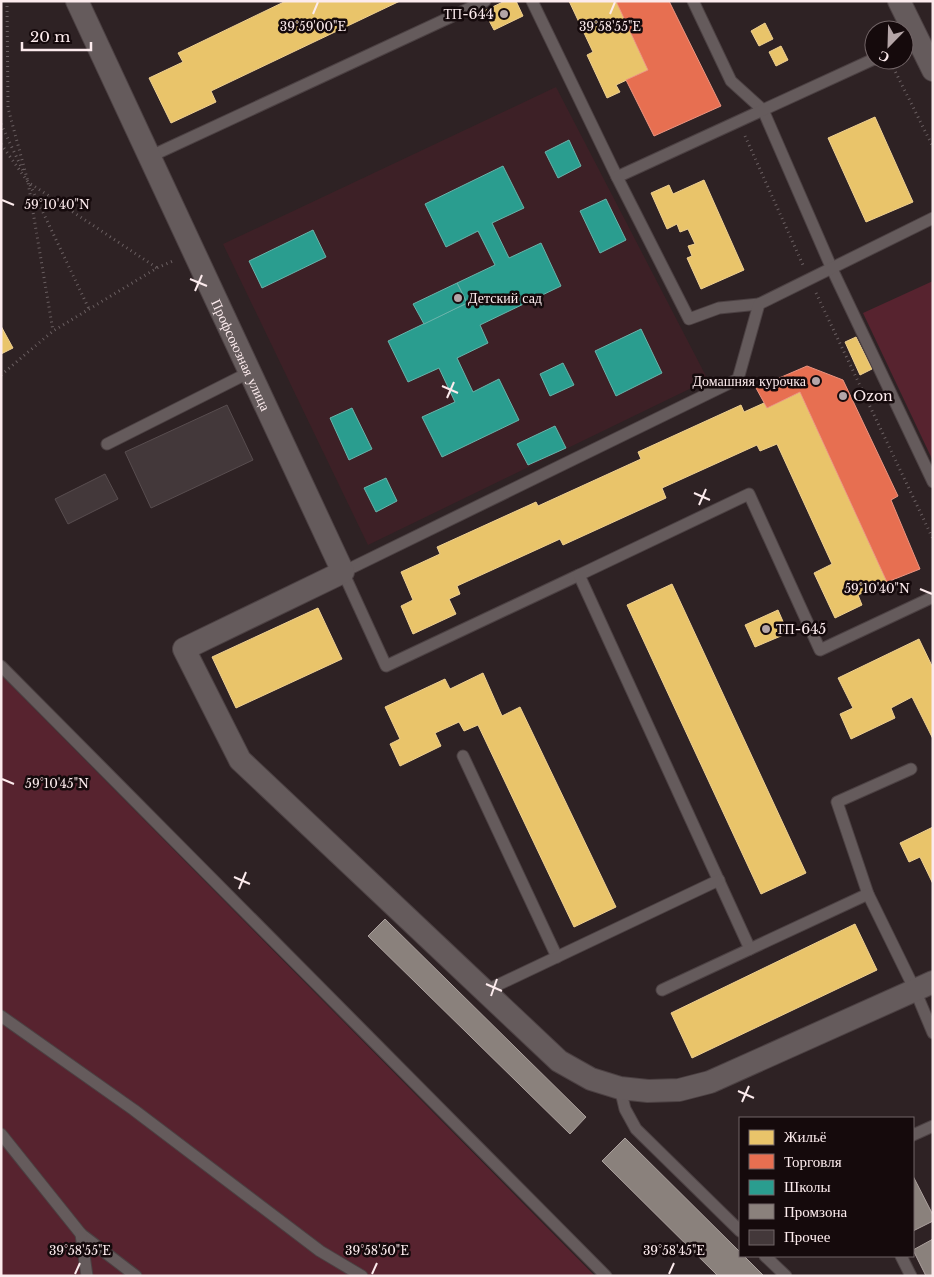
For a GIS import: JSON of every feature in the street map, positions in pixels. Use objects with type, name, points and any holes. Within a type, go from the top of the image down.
[{"type":"street","name":"Профсоюзная улица","points":[[77,1],[194,251],[248,373],[343,572]]},
{"type":"street","points":[[900,1],[905,20]]},
{"type":"street","points":[[914,46],[933,70]]},
{"type":"street","points":[[343,572],[184,650],[240,760],[559,1061],[591,1079],[620,1088],[648,1091],[679,1090],[710,1082],[924,986]]},
{"type":"lane","points":[[149,157],[485,1]]},
{"type":"lane","points":[[532,1],[689,320],[718,308],[759,304],[933,218]]},
{"type":"lane","points":[[693,1],[731,81],[763,110],[832,269],[933,482]]},
{"type":"lane","points":[[617,177],[864,64]]},
{"type":"lane","points":[[759,304],[738,379],[343,572],[386,666],[749,494],[820,650],[933,597]]},
{"type":"lane","points":[[107,444],[248,373]]},
{"type":"lane","points":[[579,575],[750,949]]},
{"type":"lane","points":[[1,666],[606,1276]]},
{"type":"lane","points":[[463,756],[557,957]]},
{"type":"lane","points":[[911,769],[837,802],[868,894],[924,986],[933,1033]]},
{"type":"lane","points":[[484,992],[719,880]]},
{"type":"lane","points":[[662,990],[868,894]]},
{"type":"lane","points":[[1,1016],[134,1110],[320,1251],[362,1276]]},
{"type":"lane","points":[[620,1088],[624,1109],[636,1130],[739,1230]]},
{"type":"lane","points":[[914,1135],[933,1126]]},
{"type":"lane","points":[[1,1134],[81,1234],[136,1276]]},
{"type":"lane","points":[[81,1234],[87,1276]]},
{"type":"lane","points":[[766,1257],[786,1276]]},
{"type":"lane","points":[[902,1257],[911,1276]]},
{"type":"path","points":[[7,1],[8,108],[28,182],[53,331]]},
{"type":"path","points":[[895,70],[933,147]]},
{"type":"path","points":[[1,124],[89,309]]},
{"type":"path","points":[[1,144],[28,182],[157,268]]},
{"type":"path","points":[[1,376],[53,331],[157,268],[194,251]]},
{"type":"shaded area","name":"Детский сад","points":[[556,87],[708,380],[368,545],[223,244]]},
{"type":"shaded area","points":[[933,281],[933,461],[863,313]]},
{"type":"shaded area","points":[[1,675],[595,1276],[1,1276]]},
{"type":"building: Жильё","points":[[286,1],[400,1],[211,91],[216,102],[171,123],[149,78],[183,62],[178,53]]},
{"type":"building: Жильё","name":"ТП-644","points":[[505,1],[516,1],[523,16],[494,30],[484,11]]},
{"type":"building: Жильё","points":[[569,1],[616,1],[648,70],[616,85],[620,92],[607,98],[587,55],[593,52]]},
{"type":"building: Жильё","points":[[765,23],[773,39],[759,46],[751,31]]},
{"type":"building: Жильё","points":[[781,46],[788,60],[776,66],[769,52]]},
{"type":"building: Жильё","points":[[875,117],[913,202],[866,222],[828,138]]},
{"type":"building: Жильё","points":[[704,180],[744,270],[701,289],[687,258],[692,256],[688,246],[695,244],[688,229],[680,232],[677,224],[667,229],[651,193],[669,185],[673,194]]},
{"type":"building: Жильё","points":[[1,326],[13,348],[1,354]]},
{"type":"building: Жильё","points":[[856,337],[872,369],[860,375],[845,342]]},
{"type":"building: Жильё","points":[[800,392],[887,582],[858,595],[862,605],[835,618],[814,573],[832,564],[777,444],[760,451],[757,445],[662,488],[666,498],[563,545],[560,539],[457,586],[460,594],[449,599],[456,614],[413,634],[401,606],[413,600],[401,572],[440,554],[437,547],[536,502],[538,506],[641,459],[638,452],[741,405],[744,412],[764,403],[767,408]]},
{"type":"building: Жильё","points":[[672,584],[806,873],[761,894],[627,605]]},
{"type":"building: Жильё","points":[[318,608],[342,659],[236,708],[212,657]]},
{"type":"building: Жильё","name":"ТП-645","points":[[778,610],[788,633],[755,647],[745,625]]},
{"type":"building: Жильё","points":[[919,639],[933,668],[933,739],[912,697],[891,708],[895,718],[851,739],[840,714],[853,708],[838,678]]},
{"type":"building: Жильё","points":[[483,673],[502,716],[520,707],[616,907],[574,927],[478,725],[464,731],[459,722],[435,733],[441,746],[400,766],[390,744],[400,739],[385,707],[445,679],[450,689]]},
{"type":"building: Жильё","points":[[933,827],[933,884],[920,857],[909,862],[900,843]]},
{"type":"building: Жильё","points":[[855,924],[877,970],[692,1058],[671,1013]]},
{"type":"building: Торговля","points":[[616,1],[669,1],[721,106],[654,136],[626,80],[648,70]]},
{"type":"building: Торговля","points":[[807,366],[843,380],[898,496],[891,500],[920,569],[887,582],[800,392],[767,408],[756,388]]},
{"type":"building: Школы","points":[[569,140],[581,166],[558,178],[545,152]]},
{"type":"building: Школы","points":[[503,166],[524,208],[492,223],[509,258],[541,243],[561,286],[480,325],[488,343],[457,358],[473,392],[499,379],[519,420],[442,457],[422,417],[455,402],[439,368],[408,382],[388,341],[467,303],[457,283],[495,265],[478,231],[446,247],[425,204]]},
{"type":"building: Школы","points":[[606,199],[626,240],[600,253],[580,211]]},
{"type":"building: Школы","points":[[313,230],[326,257],[262,288],[249,261]]},
{"type":"building: Школы","points":[[457,283],[467,303],[424,324],[413,304]]},
{"type":"building: Школы","points":[[641,329],[662,373],[616,396],[595,351]]},
{"type":"building: Школы","points":[[563,363],[574,385],[550,396],[540,374]]},
{"type":"building: Школы","points":[[352,408],[372,449],[349,460],[330,418]]},
{"type":"building: Школы","points":[[555,426],[566,448],[528,465],[517,444]]},
{"type":"building: Школы","points":[[386,478],[397,501],[376,512],[364,488]]},
{"type":"building: Промзона","points":[[385,919],[586,1117],[570,1134],[368,936]]},
{"type":"building: Промзона","points":[[625,1138],[739,1251],[739,1257],[745,1257],[764,1276],[718,1276],[602,1161]]},
{"type":"building: Промзона","points":[[914,1178],[933,1215],[933,1221],[914,1230]]},
{"type":"building: Промзона","points":[[933,1239],[933,1276],[926,1276],[914,1249]]},
{"type":"building: Прочее","points":[[227,405],[253,460],[151,508],[125,452]]},
{"type":"building: Прочее","points":[[105,474],[118,499],[68,524],[55,499]]},
{"type":"place","name":"ТП-644","points":[[504,14]]},
{"type":"place","name":"Детский сад","points":[[458,298]]},
{"type":"place","name":"Домашняя курочка","points":[[816,381]]},
{"type":"place","name":"Ozon","points":[[843,396]]},
{"type":"place","name":"ТП-645","points":[[766,629]]}]
